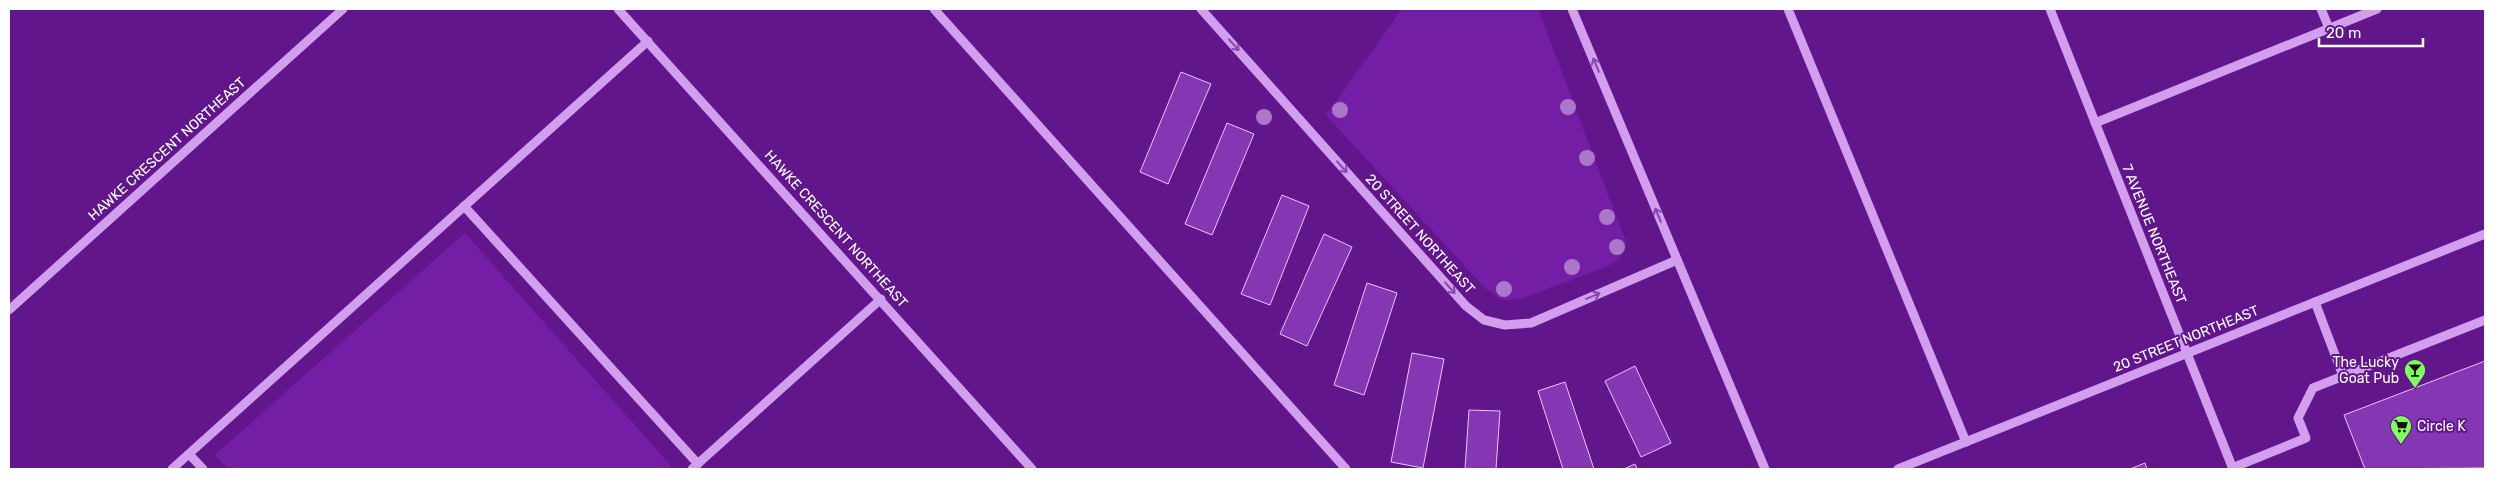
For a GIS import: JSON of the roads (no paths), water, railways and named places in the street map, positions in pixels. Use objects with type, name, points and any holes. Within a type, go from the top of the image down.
[{"type":"street","name":"HAWKE CRESCENT NORTHEAST","points":[[9,310],[343,9]]},
{"type":"street","name":"HAWKE CRESCENT NORTHEAST","points":[[618,9],[1032,469]]},
{"type":"street","points":[[934,9],[1346,469]]},
{"type":"street","name":"20 STREET NORTHEAST","points":[[1202,9],[1466,306],[1484,320],[1505,325],[1531,323],[1677,260]]},
{"type":"street","points":[[1572,9],[1765,469]]},
{"type":"street","points":[[1788,9],[1966,442]]},
{"type":"street","name":"7 AVENUE NORTHEAST","points":[[2050,9],[2233,469]]},
{"type":"street","points":[[2321,9],[2329,28]]},
{"type":"street","points":[[2095,123],[2377,9]]},
{"type":"street","points":[[172,469],[648,41]]},
{"type":"street","points":[[464,206],[695,467],[881,299]]},
{"type":"street","name":"20 STREET NORTHEAST","points":[[1898,469],[2485,234]]},
{"type":"street","points":[[2314,302],[2343,376]]},
{"type":"street","points":[[2233,469],[2306,438],[2298,418],[2313,388],[2485,320]]},
{"type":"street","points":[[189,454],[203,469]]},
{"type":"place","name":"The Lucky Goat Pub","points":[[2415,389]]},
{"type":"place","name":"Circle K","points":[[2401,445]]}]
